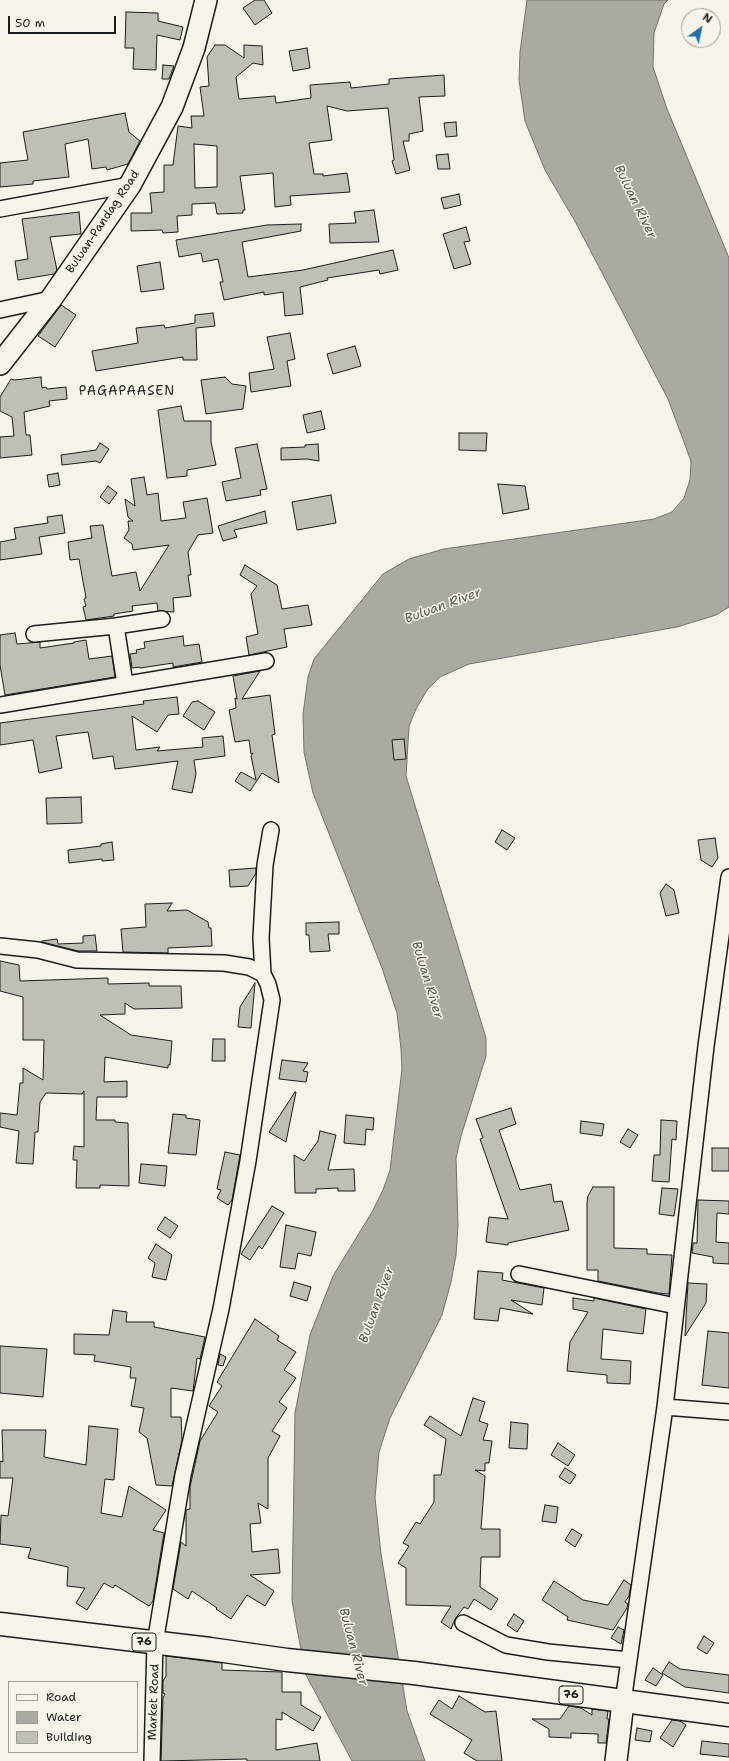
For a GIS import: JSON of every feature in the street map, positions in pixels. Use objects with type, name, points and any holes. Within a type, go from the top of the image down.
[{"type":"highway","name":"76","points":[[0,1624],[287,1660],[414,1673],[729,1715]]},
{"type":"main road","name":"Buluan-Pandag Road","points":[[0,364],[51,299],[130,185],[172,107],[194,48],[206,0]]},
{"type":"main road","points":[[616,1761],[623,1702]]},
{"type":"street","points":[[0,209],[130,185]]},
{"type":"street","points":[[0,310],[51,299]]},
{"type":"street","points":[[34,634],[116,626],[162,619]]},
{"type":"street","points":[[116,626],[125,684]]},
{"type":"street","points":[[0,705],[266,661]]},
{"type":"street","name":"Market Road","points":[[152,1761],[155,1643],[183,1475],[221,1309],[248,1161],[272,1000],[268,984],[263,974],[261,938],[265,865],[271,830]]},
{"type":"street","points":[[623,1702],[665,1406],[706,1046],[729,878]]},
{"type":"street","points":[[0,946],[38,950],[77,960],[224,963],[249,967],[263,974]]},
{"type":"street","points":[[520,1274],[676,1306]]},
{"type":"street","points":[[665,1406],[729,1412]]},
{"type":"street","points":[[463,1623],[506,1645],[548,1652],[628,1660]]},
{"type":"water","name":"Buluan River","points":[[527,0],[668,0],[664,4],[654,33],[653,67],[667,109],[729,258],[729,607],[716,615],[677,627],[469,664],[440,677],[427,690],[416,709],[409,726],[406,776],[486,1038],[486,1056],[461,1136],[456,1158],[458,1226],[456,1255],[451,1282],[442,1315],[390,1418],[379,1452],[375,1498],[381,1554],[407,1711],[425,1761],[352,1761],[306,1675],[292,1600],[295,1413],[310,1335],[333,1276],[372,1212],[383,1190],[390,1170],[402,1069],[397,1013],[382,968],[313,793],[304,752],[303,714],[308,677],[314,659],[383,574],[409,559],[444,549],[654,519],[672,512],[684,498],[690,480],[691,461],[668,399],[576,223],[545,170],[525,121],[519,80],[520,52]]},
{"type":"building","points":[[255,0],[264,0],[272,13],[255,25],[243,8]]},
{"type":"building","points":[[126,12],[158,13],[158,21],[183,27],[180,40],[157,35],[156,70],[133,69],[134,48],[125,48]]},
{"type":"building","points":[[215,45],[225,45],[244,58],[244,45],[262,46],[263,65],[253,63],[236,77],[239,99],[275,96],[276,103],[311,98],[310,85],[350,82],[351,88],[389,84],[389,79],[444,75],[445,96],[419,97],[423,131],[409,134],[409,141],[403,141],[410,170],[396,174],[392,161],[394,160],[388,108],[347,111],[327,106],[332,140],[309,143],[314,174],[323,174],[323,176],[347,173],[350,192],[290,196],[291,205],[275,207],[273,173],[240,176],[245,210],[243,210],[243,213],[217,214],[215,203],[192,204],[192,215],[177,216],[178,232],[163,233],[162,230],[131,231],[131,213],[152,213],[150,193],[164,192],[164,165],[173,165],[178,126],[192,128],[191,116],[204,116],[200,87],[209,86],[207,57]],"holes":[[[194,144],[217,146],[217,187],[195,188]]]},
{"type":"building","points":[[307,48],[310,68],[293,71],[289,51]]},
{"type":"building","points":[[163,65],[174,66],[169,79],[162,79]]},
{"type":"building","points":[[125,113],[129,132],[140,141],[128,164],[107,170],[106,167],[92,169],[88,139],[65,144],[69,177],[33,181],[33,184],[0,187],[0,163],[28,160],[23,132]]},
{"type":"building","points":[[456,122],[457,136],[446,137],[444,123]]},
{"type":"building","points":[[448,154],[450,169],[438,169],[436,155]]},
{"type":"building","points":[[459,194],[461,205],[444,209],[441,198]]},
{"type":"building","points":[[374,210],[379,242],[330,243],[329,224],[356,223],[354,212]]},
{"type":"building","points":[[79,212],[81,234],[50,237],[57,270],[54,274],[18,280],[15,261],[28,259],[22,219]]},
{"type":"building","points":[[301,224],[301,231],[242,242],[248,277],[303,270],[393,250],[398,270],[380,274],[379,270],[327,278],[328,280],[300,287],[303,314],[285,316],[283,292],[264,295],[264,292],[224,300],[220,282],[223,282],[218,259],[203,262],[201,253],[179,257],[176,240],[267,225]]},
{"type":"building","points":[[466,227],[470,241],[464,242],[471,264],[454,269],[443,234]]},
{"type":"building","points":[[160,262],[164,289],[141,292],[137,266]]},
{"type":"building","points":[[61,305],[76,315],[55,347],[38,336]]},
{"type":"building","points":[[213,313],[215,326],[196,328],[197,360],[183,360],[183,357],[96,371],[92,351],[138,343],[136,328],[164,325],[165,328],[195,323],[195,315]]},
{"type":"building","points":[[290,333],[295,359],[287,361],[291,386],[251,392],[249,373],[274,369],[267,337]]},
{"type":"building","points":[[355,346],[361,366],[333,374],[327,354]]},
{"type":"building","points":[[41,377],[42,388],[46,387],[47,389],[66,387],[67,399],[49,401],[50,406],[24,412],[26,435],[30,435],[32,455],[0,458],[0,437],[14,436],[12,417],[0,411],[0,397],[11,379]]},
{"type":"building","points":[[225,377],[232,384],[246,386],[243,409],[206,414],[201,380]]},
{"type":"building","points":[[181,406],[184,421],[211,421],[211,442],[216,465],[187,470],[187,476],[167,478],[158,410]]},
{"type":"building","points":[[321,411],[325,429],[307,433],[303,415]]},
{"type":"building","points":[[459,433],[487,433],[486,451],[459,450]]},
{"type":"building","points":[[100,443],[109,449],[100,463],[96,461],[62,465],[61,455],[96,450]]},
{"type":"building","points":[[257,444],[267,489],[260,490],[261,495],[226,501],[222,482],[241,478],[235,448]]},
{"type":"building","points":[[318,444],[319,461],[307,459],[281,460],[281,448],[305,447],[305,445]]},
{"type":"building","points":[[58,473],[60,485],[49,487],[47,475]]},
{"type":"building","points":[[144,477],[147,495],[158,493],[161,521],[186,518],[183,502],[207,498],[213,533],[198,535],[188,552],[191,575],[188,575],[191,596],[173,598],[174,612],[158,611],[157,603],[132,606],[133,611],[114,614],[114,616],[86,620],[83,607],[86,606],[84,599],[86,598],[79,559],[70,560],[68,542],[92,538],[90,526],[103,525],[112,576],[136,572],[140,591],[169,545],[133,550],[132,544],[124,538],[129,530],[128,521],[133,521],[128,517],[125,499],[135,506],[131,479]]},
{"type":"building","points":[[498,484],[525,486],[529,509],[503,514]]},
{"type":"building","points":[[108,486],[117,493],[109,504],[100,497]]},
{"type":"building","points":[[331,495],[336,523],[297,530],[292,502]]},
{"type":"building","points":[[265,511],[267,523],[234,530],[237,537],[223,541],[218,526]]},
{"type":"building","points":[[62,515],[65,533],[39,537],[42,554],[0,560],[0,542],[16,539],[14,528],[48,523],[47,517]]},
{"type":"building","points":[[245,565],[277,585],[282,609],[308,605],[312,625],[284,629],[287,647],[249,655],[246,637],[258,634],[251,594],[257,586],[240,575]]},
{"type":"building","points":[[15,633],[17,644],[40,642],[40,648],[86,640],[89,659],[112,656],[115,677],[5,695],[0,665],[0,635]]},
{"type":"building","points":[[183,636],[184,646],[199,644],[202,662],[173,667],[173,663],[132,668],[130,654],[137,653],[136,650],[145,648],[144,642]]},
{"type":"building","points":[[260,671],[242,699],[270,695],[275,734],[272,735],[279,783],[262,773],[250,791],[235,781],[241,772],[256,780],[251,756],[253,753],[251,754],[249,740],[235,742],[229,710],[236,708],[235,698],[237,699],[233,676]]},
{"type":"building","points":[[177,697],[179,714],[168,715],[157,732],[132,716],[136,750],[160,747],[157,751],[203,747],[202,738],[223,736],[225,756],[194,760],[196,774],[192,793],[172,789],[178,761],[115,769],[113,756],[93,759],[88,732],[56,736],[62,768],[39,773],[33,740],[0,745],[0,723],[144,704],[143,701]]},
{"type":"building","points":[[198,701],[215,712],[204,730],[183,716],[192,702]]},
{"type":"building","points":[[404,739],[406,759],[394,760],[392,740]]},
{"type":"building","points":[[81,797],[82,823],[47,824],[46,798]]},
{"type":"building","points":[[502,830],[515,838],[507,850],[495,842]]},
{"type":"building","points":[[715,838],[718,858],[712,867],[701,860],[698,840]]},
{"type":"building","points":[[112,842],[114,860],[102,861],[102,859],[69,863],[68,850],[101,846],[101,844]]},
{"type":"building","points":[[256,868],[256,873],[248,886],[230,887],[229,870]]},
{"type":"building","points":[[666,884],[674,890],[679,913],[666,916],[660,893]]},
{"type":"building","points":[[172,903],[167,911],[187,910],[208,922],[209,928],[211,928],[212,946],[168,948],[168,953],[123,952],[121,929],[146,927],[145,904]]},
{"type":"building","points":[[339,922],[339,934],[328,934],[330,951],[310,952],[309,935],[306,935],[306,923]]},
{"type":"building","points":[[95,935],[97,951],[78,951],[42,942],[57,939],[58,944],[83,943],[83,936]]},
{"type":"building","points":[[0,961],[19,965],[20,981],[108,978],[108,984],[149,983],[149,986],[181,986],[182,1008],[134,1009],[125,1003],[125,1014],[100,1015],[131,1035],[172,1041],[170,1065],[168,1065],[168,1068],[105,1057],[104,1082],[127,1081],[127,1097],[97,1097],[96,1120],[115,1120],[115,1122],[128,1123],[129,1186],[100,1185],[100,1188],[76,1188],[77,1160],[73,1160],[74,1146],[84,1147],[84,1091],[82,1094],[46,1093],[40,1102],[38,1132],[35,1132],[33,1164],[16,1163],[19,1131],[0,1127],[0,1113],[17,1115],[20,1083],[23,1083],[23,1068],[43,1080],[44,1040],[23,1040],[23,997],[0,991]]},
{"type":"building","points":[[255,983],[251,1028],[238,1027],[240,1007]]},
{"type":"building","points":[[213,1039],[225,1039],[225,1061],[212,1061]]},
{"type":"building","points":[[282,1060],[308,1063],[303,1071],[308,1072],[306,1082],[279,1079]]},
{"type":"building","points":[[296,1092],[286,1142],[269,1132]]},
{"type":"building","points":[[511,1108],[516,1124],[499,1130],[520,1190],[551,1184],[554,1202],[562,1201],[569,1230],[508,1243],[508,1245],[486,1242],[489,1217],[508,1219],[480,1139],[483,1138],[476,1119]]},
{"type":"building","points":[[173,1114],[186,1115],[186,1118],[200,1120],[196,1155],[168,1153]]},
{"type":"building","points":[[346,1115],[374,1118],[373,1130],[366,1129],[365,1145],[344,1143]]},
{"type":"building","points":[[661,1120],[677,1121],[676,1140],[672,1139],[669,1182],[652,1181],[654,1155],[660,1155]]},
{"type":"building","points":[[581,1121],[604,1124],[602,1136],[580,1133]]},
{"type":"building","points":[[628,1129],[638,1135],[630,1148],[620,1142]]},
{"type":"building","points":[[320,1131],[336,1135],[328,1170],[354,1169],[355,1191],[338,1191],[338,1188],[316,1189],[316,1193],[295,1193],[294,1155],[304,1161],[318,1141]]},
{"type":"building","points":[[712,1148],[729,1148],[729,1171],[712,1171]]},
{"type":"building","points":[[225,1152],[240,1155],[232,1200],[228,1205],[217,1198],[221,1190],[217,1189]]},
{"type":"building","points":[[141,1164],[167,1166],[165,1186],[139,1183]]},
{"type":"building","points":[[593,1187],[614,1187],[614,1248],[647,1249],[647,1254],[672,1255],[669,1294],[598,1281],[598,1270],[587,1270],[587,1202],[588,1196]]},
{"type":"building","points":[[662,1188],[678,1189],[674,1216],[659,1214]]},
{"type":"building","points":[[698,1200],[729,1201],[729,1214],[717,1213],[716,1242],[729,1243],[729,1264],[713,1263],[713,1257],[692,1253],[693,1243],[697,1243]]},
{"type":"building","points":[[272,1206],[284,1213],[262,1249],[259,1246],[250,1260],[241,1254]]},
{"type":"building","points":[[165,1217],[178,1226],[170,1238],[157,1229]]},
{"type":"building","points":[[286,1225],[316,1232],[311,1256],[298,1253],[295,1269],[280,1267]]},
{"type":"building","points":[[156,1244],[172,1255],[166,1280],[152,1277],[155,1263],[148,1258]]},
{"type":"building","points":[[478,1271],[503,1273],[502,1280],[544,1288],[542,1305],[511,1300],[533,1314],[500,1308],[498,1321],[474,1319]]},
{"type":"building","points":[[294,1282],[311,1287],[307,1301],[290,1296]]},
{"type":"building","points":[[688,1283],[707,1284],[706,1303],[685,1336]]},
{"type":"building","points":[[573,1298],[594,1301],[594,1298],[646,1309],[643,1334],[603,1329],[601,1359],[631,1361],[630,1384],[607,1383],[607,1375],[567,1371],[570,1342],[588,1312],[573,1309]]},
{"type":"building","points":[[113,1310],[127,1312],[126,1322],[154,1322],[154,1327],[205,1337],[200,1359],[197,1358],[193,1391],[171,1388],[171,1417],[181,1417],[182,1440],[172,1486],[156,1485],[147,1438],[139,1432],[144,1408],[131,1406],[136,1378],[130,1378],[131,1367],[94,1361],[95,1355],[74,1354],[74,1334],[109,1335]]},
{"type":"building","points":[[255,1319],[279,1336],[277,1340],[296,1352],[284,1370],[296,1378],[279,1402],[287,1408],[272,1431],[280,1436],[268,1458],[268,1509],[258,1503],[261,1523],[250,1524],[252,1552],[278,1549],[280,1573],[250,1575],[274,1591],[265,1606],[247,1595],[231,1619],[192,1591],[188,1599],[173,1589],[181,1542],[186,1546],[186,1510],[190,1509],[190,1487],[200,1441],[218,1412],[209,1406],[222,1386],[217,1382]]},
{"type":"building","points":[[708,1331],[729,1333],[729,1388],[702,1385]]},
{"type":"building","points":[[0,1346],[47,1349],[43,1397],[0,1393]]},
{"type":"building","points":[[220,1354],[226,1357],[223,1366],[218,1365]]},
{"type":"building","points":[[473,1398],[485,1402],[479,1421],[488,1424],[483,1440],[492,1441],[489,1463],[485,1463],[485,1471],[475,1470],[485,1476],[481,1529],[500,1529],[500,1557],[481,1557],[480,1587],[498,1599],[491,1610],[474,1599],[468,1609],[464,1607],[455,1619],[451,1629],[441,1622],[451,1606],[406,1605],[406,1568],[398,1563],[409,1546],[403,1543],[416,1522],[420,1524],[434,1502],[434,1475],[441,1475],[446,1439],[424,1425],[430,1416],[461,1436]]},
{"type":"building","points":[[511,1422],[528,1424],[527,1449],[509,1448]]},
{"type":"building","points":[[89,1426],[118,1429],[114,1480],[105,1479],[101,1513],[122,1517],[129,1486],[166,1510],[153,1530],[164,1533],[153,1601],[149,1606],[115,1585],[113,1588],[104,1583],[87,1610],[76,1603],[85,1588],[67,1586],[68,1567],[28,1558],[31,1548],[0,1544],[1,1515],[8,1516],[13,1478],[0,1478],[0,1461],[3,1462],[2,1430],[46,1430],[44,1457],[86,1465]]},
{"type":"building","points":[[558,1443],[575,1455],[568,1466],[551,1455]]},
{"type":"building","points":[[565,1468],[576,1475],[570,1484],[559,1477]]},
{"type":"building","points":[[545,1505],[558,1507],[556,1523],[542,1521]]},
{"type":"building","points":[[572,1529],[582,1535],[575,1547],[565,1540]]},
{"type":"building","points":[[624,1580],[631,1585],[629,1596],[625,1602],[628,1604],[613,1630],[567,1620],[568,1617],[542,1600],[554,1581],[583,1600],[608,1605]]},
{"type":"building","points":[[514,1614],[524,1621],[517,1632],[507,1625]]},
{"type":"building","points":[[618,1627],[624,1630],[621,1644],[611,1638]]},
{"type":"building","points":[[704,1636],[714,1643],[707,1654],[697,1648]]},
{"type":"building","points":[[166,1656],[222,1663],[222,1670],[282,1672],[282,1692],[301,1692],[301,1705],[321,1717],[313,1731],[282,1712],[282,1720],[276,1719],[276,1750],[317,1743],[320,1761],[247,1761],[247,1759],[161,1761],[163,1698],[165,1694],[163,1693],[163,1681],[166,1676]]},
{"type":"building","points":[[669,1662],[680,1669],[729,1675],[729,1693],[685,1687],[662,1673]]},
{"type":"building","points":[[653,1668],[663,1675],[656,1686],[645,1680]]},
{"type":"building","points":[[459,1696],[485,1712],[496,1711],[502,1761],[477,1761],[464,1753],[472,1740],[430,1714],[439,1700],[452,1709]]},
{"type":"building","points":[[569,1706],[581,1708],[592,1715],[592,1709],[608,1711],[607,1719],[609,1719],[606,1743],[598,1743],[598,1734],[571,1733],[571,1738],[549,1737],[549,1729],[532,1719],[560,1719]]},
{"type":"building","points":[[672,1720],[680,1721],[686,1725],[673,1747],[660,1738]]},
{"type":"building","points":[[637,1728],[652,1731],[650,1742],[635,1740]]},
{"type":"building","points":[[702,1741],[729,1744],[729,1757],[700,1754]]},
{"type":"district","name":"PAGAPAASEN","points":[[127,392]]}]
